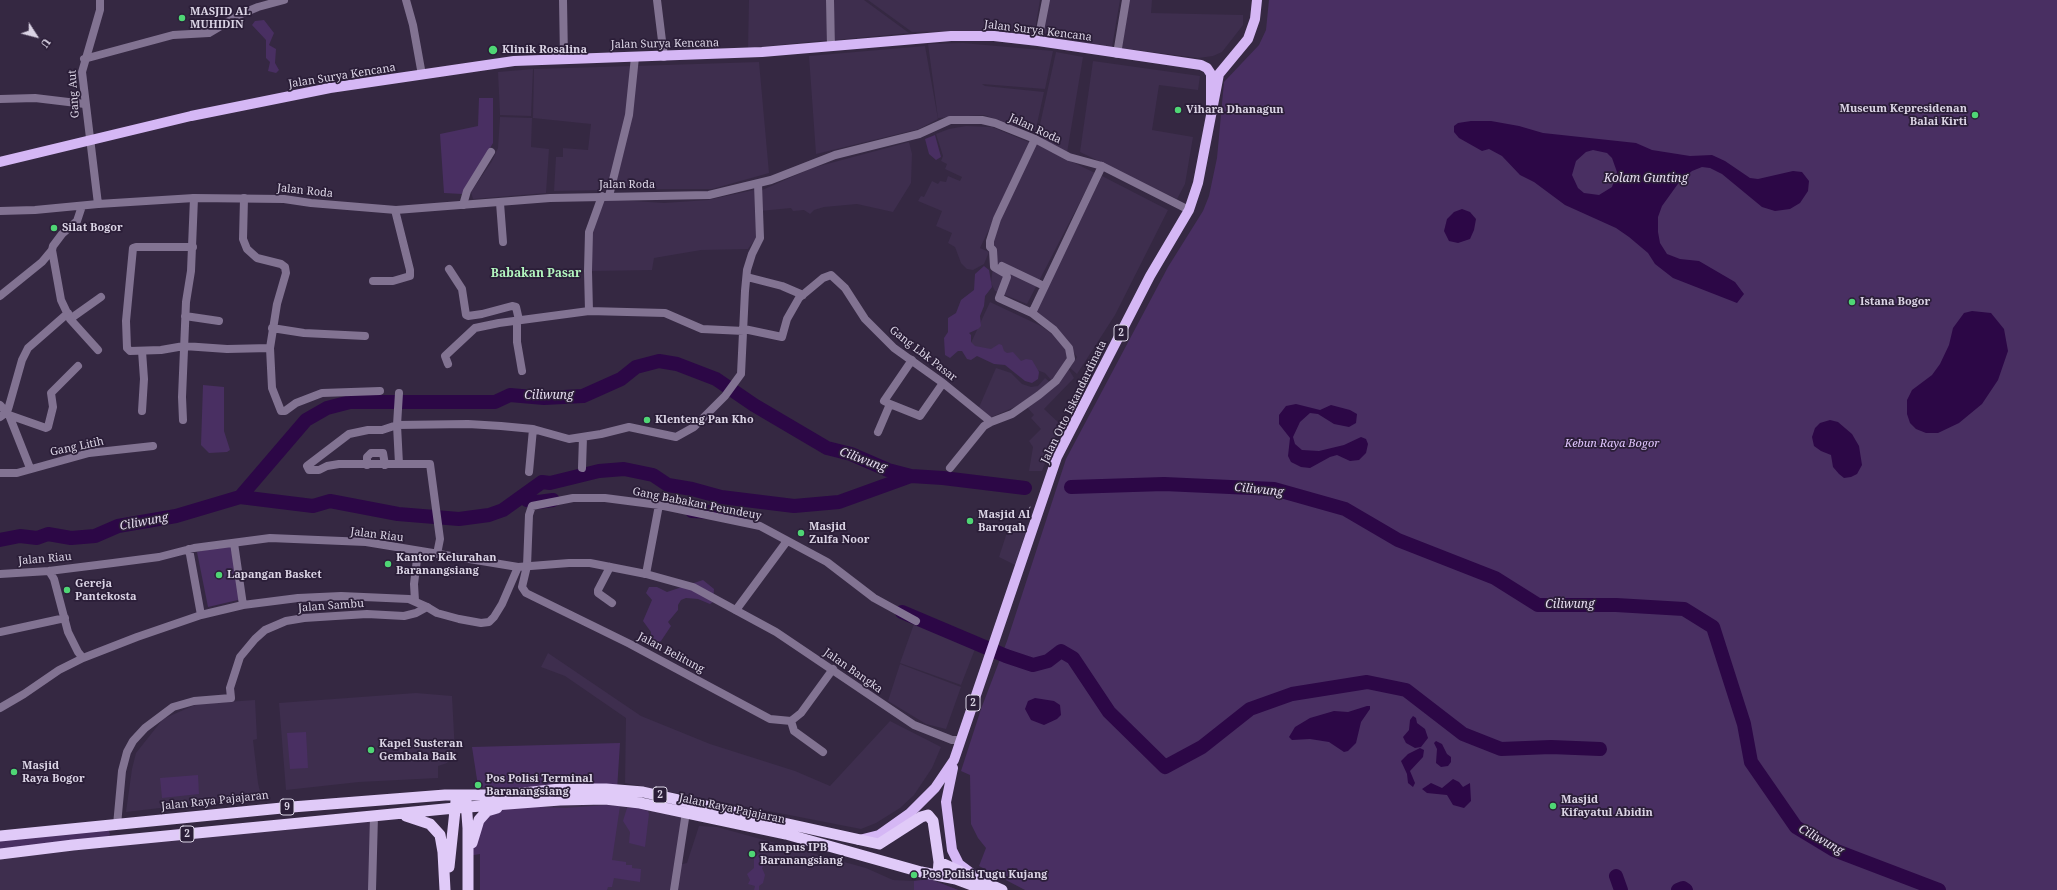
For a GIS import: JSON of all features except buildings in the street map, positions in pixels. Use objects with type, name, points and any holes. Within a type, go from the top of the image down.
[{"type":"highway","name":"Jalan Raya Pajajaran","points":[[0,836],[276,808],[463,799],[560,789],[605,794],[640,803],[786,834],[920,872],[938,874],[994,889]]},
{"type":"highway","name":"Jalan Raya Pajajaran","points":[[463,799],[515,804],[605,794],[643,792],[879,844],[893,837],[921,817],[928,815],[933,821],[940,862]]},
{"type":"highway","name":"Jalan Raya Pajajaran","points":[[0,854],[138,838],[455,808],[463,799]]},
{"type":"highway","points":[[463,799],[468,856],[468,890]]},
{"type":"highway","name":"2","points":[[468,856],[479,820],[487,811],[515,804]]},
{"type":"highway","points":[[446,890],[455,808]]},
{"type":"highway","points":[[388,814],[421,819],[430,824],[440,835],[446,890]]},
{"type":"highway","points":[[133,822],[129,827],[129,831],[131,835],[138,838]]},
{"type":"highway","points":[[103,826],[108,828],[110,834],[108,839],[103,842]]},
{"type":"highway","points":[[938,874],[940,862],[994,889]]},
{"type":"main road","name":"Jalan Otto Iskandardinata","points":[[994,889],[958,864],[952,850],[946,802],[955,761],[1057,457],[1150,276],[1189,210],[1198,183],[1211,105],[1219,74],[1248,39],[1255,19],[1257,0]]},
{"type":"main road","name":"Jalan Surya Kencana","points":[[0,162],[191,116],[330,88],[514,61],[564,58],[729,54],[831,47],[951,36],[994,36],[1038,41],[1207,68],[1211,74],[1211,105]]},
{"type":"main road","name":"Jalan Otto Iskandardinata","points":[[859,840],[879,835],[896,824],[923,800],[946,774],[962,739]]},
{"type":"street","name":"Gang Aut","points":[[90,141],[82,72],[84,59],[96,24],[100,0]]},
{"type":"street","points":[[84,59],[173,35],[209,33],[241,14],[258,7],[284,0]]},
{"type":"street","points":[[406,0],[413,24],[422,75]]},
{"type":"street","points":[[563,0],[564,58]]},
{"type":"street","points":[[657,0],[664,56]]},
{"type":"street","points":[[830,0],[831,47]]},
{"type":"street","points":[[1038,41],[1046,0]]},
{"type":"street","points":[[1116,54],[1126,0]]},
{"type":"street","points":[[589,311],[589,232],[605,196],[628,115],[635,57]]},
{"type":"street","points":[[0,99],[35,98],[85,104]]},
{"type":"street","name":"Jalan Roda","points":[[0,211],[35,210],[98,204],[194,198],[284,198],[311,203],[395,210],[550,198],[709,195],[758,184],[835,155],[919,134],[950,120],[982,120],[995,123],[1035,139],[1069,157],[1102,166],[1189,210]]},
{"type":"street","points":[[950,468],[984,426],[1012,414],[1039,395],[1056,381],[1072,359],[1072,353],[1064,340],[1054,330],[1032,313],[999,298],[1007,277],[1006,274],[994,267],[993,250],[990,241],[997,219],[1035,139]]},
{"type":"street","points":[[90,141],[98,204]]},
{"type":"street","points":[[463,205],[467,191],[490,152]]},
{"type":"street","points":[[1032,313],[1102,166]]},
{"type":"street","points":[[437,554],[440,539],[435,509],[431,465],[339,464],[327,466],[319,470],[307,468],[345,436],[368,430],[382,430],[397,425],[468,424],[534,430],[568,439],[629,427],[676,437],[698,424],[725,396],[741,374],[746,277],[749,261],[760,238],[758,184]]},
{"type":"street","points":[[183,420],[182,397],[185,316],[193,247],[194,198]]},
{"type":"street","points":[[244,198],[243,239],[246,249],[257,258],[281,264],[285,267],[286,273],[277,304],[270,348],[272,388],[281,411],[285,411],[296,403],[322,393],[380,391]]},
{"type":"street","points":[[500,203],[503,242]]},
{"type":"street","points":[[0,296],[42,262],[62,234],[77,221],[82,206]]},
{"type":"street","points":[[372,281],[393,281],[410,276],[410,270],[395,210]]},
{"type":"street","points":[[193,247],[133,248],[126,321],[127,348],[130,350],[142,351],[161,350],[184,346],[227,349],[270,348]]},
{"type":"street","points":[[52,250],[61,300],[69,316],[98,350]]},
{"type":"street","points":[[994,263],[1044,286]]},
{"type":"street","points":[[448,269],[462,289],[466,315],[482,314],[512,306],[516,307],[518,321],[517,342],[522,371]]},
{"type":"street","name":"Gang Lbk Pasar","points":[[803,295],[828,275],[835,278],[846,288],[869,324],[894,348],[943,383],[991,422]]},
{"type":"street","points":[[448,364],[445,356],[474,329],[499,323],[589,311],[665,313],[702,329],[744,330],[782,337],[789,315],[803,295],[782,286],[746,277]]},
{"type":"street","points":[[5,415],[22,360],[28,348],[69,316],[101,297]]},
{"type":"street","points":[[185,316],[219,321]]},
{"type":"street","points":[[272,328],[304,333],[365,336]]},
{"type":"street","points":[[142,351],[144,379],[142,411]]},
{"type":"street","points":[[912,360],[884,401],[920,416],[943,383]]},
{"type":"street","points":[[5,415],[48,428],[53,407],[51,393],[78,366]]},
{"type":"street","points":[[399,392],[397,425],[399,464]]},
{"type":"street","points":[[878,432],[890,404]]},
{"type":"street","points":[[0,405],[30,468]]},
{"type":"street","points":[[529,472],[534,430]]},
{"type":"street","points":[[582,468],[583,437]]},
{"type":"street","name":"Gang Litih","points":[[0,473],[10,474],[30,468],[69,460],[89,453],[153,446]]},
{"type":"street","points":[[366,465],[367,457],[371,453],[383,453],[385,465]]},
{"type":"street","name":"Gang Babakan Peundeuy","points":[[527,566],[530,510],[534,505],[573,498],[605,498],[659,505],[760,526],[827,562],[874,598],[916,621]]},
{"type":"street","points":[[646,574],[659,505]]},
{"type":"street","name":"Jalan Riau","points":[[0,574],[49,571],[158,557],[189,549],[270,538],[366,542],[518,567]]},
{"type":"street","points":[[736,610],[787,541]]},
{"type":"street","points":[[234,543],[244,605]]},
{"type":"street","points":[[189,549],[201,615]]},
{"type":"street","points":[[415,601],[414,584],[418,551]]},
{"type":"street","name":"Jalan Bangka","points":[[518,567],[582,563],[646,574],[693,587],[776,632],[914,725],[952,740],[962,739]]},
{"type":"street","name":"Jalan Belitung","points":[[527,566],[522,587],[526,593],[630,644],[770,719],[792,721]]},
{"type":"street","points":[[0,708],[24,694],[59,670],[83,658],[137,637],[201,615],[244,605],[322,596],[403,598],[415,601],[437,613],[481,623],[489,622],[502,604],[518,567]]},
{"type":"street","points":[[610,567],[598,590],[598,593],[612,603]]},
{"type":"street","points":[[49,571],[54,579],[64,618],[73,642],[83,658]]},
{"type":"street","name":"Jalan Sambu","points":[[117,825],[122,771],[127,752],[133,741],[157,718],[173,707],[194,701],[231,698],[230,688],[240,657],[255,639],[265,630],[286,621],[304,618],[367,614],[404,616],[416,613],[427,607]]},
{"type":"street","points":[[0,632],[64,618]]},
{"type":"street","points":[[823,752],[794,731],[792,721],[801,713],[833,669]]},
{"type":"street","points":[[674,890],[686,812]]},
{"type":"street","points":[[372,890],[374,816]]},
{"type":"shaded area","points":[[749,0],[826,0],[828,40],[748,48]]},
{"type":"shaded area","points":[[833,0],[864,0],[909,33],[835,40]]},
{"type":"shaded area","points":[[868,0],[1040,0],[1034,36],[985,31],[912,32]]},
{"type":"shaded area","points":[[1047,0],[1120,0],[1112,47],[1040,36]]},
{"type":"shaded area","points":[[1130,0],[1152,0],[1151,13],[1243,15],[1243,25],[1222,52],[1213,56],[1198,58],[1121,48]]},
{"type":"shaded area","points":[[963,43],[1053,51],[1045,89],[982,84],[985,86],[1044,92],[1035,133],[984,115],[938,118],[928,44]]},
{"type":"shaded area","points":[[925,46],[938,119],[919,129],[816,154],[809,56]]},
{"type":"shaded area","points":[[1056,52],[1083,57],[1067,153],[1037,138]]},
{"type":"shaded area","points":[[1093,61],[1200,76],[1198,90],[1159,85],[1152,130],[1193,137],[1185,184],[1177,199],[1080,152]]},
{"type":"shaded area","points":[[759,62],[769,173],[712,189],[613,189],[635,66]]},
{"type":"shaded area","points":[[632,66],[629,106],[609,190],[554,191],[556,157],[563,157],[563,148],[588,150],[591,124],[533,118],[534,69]]},
{"type":"shaded area","points":[[533,69],[531,116],[500,115],[498,72]]},
{"type":"shaded area","points":[[500,117],[532,118],[531,147],[549,149],[546,193],[473,199],[471,192],[492,161],[498,148]]},
{"type":"shaded area","points":[[966,126],[992,127],[1031,143],[980,248],[989,252],[984,264],[973,270],[967,269],[961,263],[955,247],[948,243],[952,233],[936,226],[942,211],[918,201],[921,196],[924,197],[932,181],[938,184],[940,181],[946,182],[948,176],[960,181],[962,177],[945,169],[947,164],[941,161],[943,156],[936,134],[949,129]]},
{"type":"shaded area","points":[[909,142],[912,154],[911,183],[893,212],[857,204],[824,207],[814,210],[810,214],[804,210],[793,211],[791,208],[760,211],[760,191],[812,168]]},
{"type":"shaded area","points":[[1036,144],[1095,173],[1027,304],[995,291],[991,283],[995,249],[988,245]]},
{"type":"shaded area","points":[[1102,176],[1168,210],[1115,315],[1077,374],[1070,368],[1077,357],[1060,334],[1034,314]]},
{"type":"shaded area","points":[[758,189],[759,234],[748,249],[701,250],[654,258],[652,270],[591,271],[592,236],[604,199],[664,203],[708,200]]},
{"type":"shaded area","points":[[990,302],[1041,326],[1059,339],[1069,354],[1063,368],[1052,381],[1045,373],[970,345]]},
{"type":"shaded area","points":[[996,368],[1011,373],[1022,384],[1031,387],[1038,386],[1045,378],[1051,383],[1017,406],[987,419],[977,412]]},
{"type":"shaded area","points":[[1068,368],[1074,378],[1044,409],[1060,424],[1042,471],[1029,471],[1033,447],[1029,441],[1041,429],[1031,418],[1034,415],[1026,406]]},
{"type":"shaded area","points":[[1010,523],[1028,525],[1015,565],[999,557]]},
{"type":"shaded area","points":[[914,624],[977,644],[961,685],[900,663]]},
{"type":"shaded area","points":[[548,653],[641,716],[710,744],[795,771],[830,786],[890,721],[941,747],[932,768],[914,795],[900,808],[876,823],[861,829],[625,783],[626,718],[565,676],[541,667]]},
{"type":"shaded area","points":[[900,664],[961,687],[946,729],[926,724],[888,701]]},
{"type":"shaded area","points":[[416,693],[452,696],[455,753],[447,763],[438,766],[438,778],[359,782],[286,790],[279,703]]},
{"type":"shaded area","points":[[255,700],[257,739],[253,740],[261,796],[126,812],[132,769],[136,753],[163,719],[197,704]]},
{"type":"shaded area","points":[[640,803],[686,812],[678,865],[687,863],[699,826],[717,827],[866,868],[893,880],[914,881],[930,879],[958,890],[480,890],[480,854],[515,804]]},
{"type":"shaded area","points":[[374,816],[372,890],[0,890],[0,854]]},
{"type":"green space","name":"Kebun Raya Bogor","points":[[1269,0],[2057,0],[2057,890],[1025,890],[979,866],[986,848],[978,838],[971,824],[970,775],[961,771],[981,709],[1007,641],[1066,459],[1168,267],[1203,211],[1209,196],[1217,158],[1224,82],[1259,45],[1266,30]]},
{"type":"green space","points":[[264,20],[274,33],[269,45],[276,49],[275,63],[279,70],[276,73],[268,71],[270,62],[266,58],[266,40],[252,25],[255,21]]},
{"type":"green space","points":[[479,98],[493,98],[493,143],[462,194],[444,193],[440,134],[478,126]]},
{"type":"green space","points":[[935,135],[941,157],[936,160],[929,154],[925,139]]},
{"type":"green space","points":[[984,266],[989,270],[992,287],[985,296],[984,306],[980,316],[981,326],[969,333],[971,335],[971,342],[975,346],[991,349],[999,344],[1002,345],[1004,351],[1007,353],[1013,352],[1021,361],[1026,359],[1032,360],[1039,372],[1038,379],[1032,383],[1025,381],[1005,365],[994,364],[977,356],[971,360],[967,359],[962,351],[958,351],[950,358],[945,355],[944,338],[948,332],[948,318],[956,313],[961,300],[974,290],[975,274]]},
{"type":"green space","points":[[203,385],[224,387],[224,431],[230,450],[227,452],[209,453],[201,445]]},
{"type":"green space","name":"Lapangan Basket","points":[[230,544],[242,599],[208,607],[197,552]]},
{"type":"green space","points":[[703,580],[714,589],[713,602],[710,604],[698,599],[686,598],[681,600],[678,605],[678,610],[668,622],[671,626],[661,641],[656,644],[651,642],[651,632],[643,621],[652,600],[646,593],[649,587],[657,587],[667,592]]},
{"type":"green space","points":[[306,732],[308,768],[290,769],[287,733]]},
{"type":"green space","points":[[620,743],[617,790],[505,795],[478,786],[472,747]]},
{"type":"green space","points":[[198,775],[199,794],[162,798],[160,778]]},
{"type":"green space","points":[[606,805],[620,806],[612,860],[626,862],[626,865],[632,865],[632,868],[641,869],[640,882],[614,878],[612,887],[608,887],[607,890],[480,890],[480,854],[468,856],[487,811],[516,806],[565,808]]},
{"type":"green space","points":[[627,808],[638,808],[648,811],[649,814],[645,847],[629,843],[630,832],[623,821]]},
{"type":"green space","points":[[108,829],[110,834],[108,839],[0,854],[0,835]]},
{"type":"green space","points":[[758,854],[763,854],[764,859],[768,860],[762,868],[765,875],[763,883],[759,886],[759,890],[754,890],[755,886],[748,884],[750,880],[747,874],[754,868],[754,859]]},
{"type":"green space","points":[[930,879],[958,890],[914,890],[914,881]]},
{"type":"water","name":"Kolam Gunting","points":[[1471,121],[1491,121],[1519,126],[1543,133],[1636,143],[1652,150],[1690,156],[1712,155],[1725,161],[1750,178],[1758,179],[1793,171],[1802,172],[1809,181],[1808,191],[1800,203],[1790,209],[1775,211],[1762,207],[1722,174],[1710,168],[1702,167],[1692,171],[1680,181],[1662,206],[1658,217],[1658,232],[1660,243],[1667,254],[1680,259],[1699,261],[1735,282],[1744,294],[1737,303],[1673,278],[1655,264],[1648,253],[1616,228],[1565,205],[1534,182],[1520,175],[1502,156],[1489,149],[1482,151],[1459,138],[1454,132],[1454,126],[1458,123]],"holes":[[[1593,150],[1607,153],[1612,158],[1617,172],[1612,187],[1599,195],[1584,193],[1578,188],[1572,175],[1576,161],[1586,152]]]},
{"type":"water","points":[[1462,209],[1470,212],[1476,219],[1474,230],[1470,239],[1458,243],[1449,241],[1444,231],[1447,219],[1454,212]]},
{"type":"water","points":[[1972,311],[1991,313],[2004,329],[2008,351],[1998,380],[1982,404],[1959,423],[1938,433],[1926,433],[1916,429],[1910,423],[1907,414],[1907,400],[1912,390],[1932,375],[1940,364],[1949,345],[1953,328],[1964,313]]},
{"type":"water","points":[[1296,404],[1320,410],[1331,405],[1350,410],[1357,414],[1356,423],[1349,427],[1334,424],[1318,414],[1310,413],[1300,422],[1293,437],[1295,444],[1302,450],[1319,451],[1344,445],[1361,437],[1366,439],[1368,444],[1366,453],[1359,460],[1350,461],[1337,455],[1330,457],[1310,468],[1301,467],[1291,462],[1288,456],[1290,438],[1279,424],[1279,415],[1286,406]]},
{"type":"water","points":[[1830,420],[1838,422],[1852,434],[1859,446],[1862,465],[1857,474],[1851,477],[1844,478],[1839,474],[1833,467],[1831,455],[1814,446],[1812,437],[1815,428],[1820,423]]},
{"type":"water","points":[[1035,698],[1054,701],[1060,705],[1061,715],[1057,719],[1044,725],[1031,720],[1025,709],[1028,701]]},
{"type":"water","points":[[1370,706],[1370,709],[1361,722],[1356,743],[1348,751],[1344,752],[1329,742],[1310,739],[1292,740],[1289,737],[1295,727],[1310,718],[1334,711],[1348,712]]},
{"type":"water","points":[[1413,716],[1416,718],[1417,723],[1425,729],[1428,738],[1421,747],[1415,748],[1406,743],[1403,737],[1409,730],[1410,720]]},
{"type":"water","points":[[1436,741],[1442,744],[1447,754],[1451,757],[1451,762],[1448,766],[1441,767],[1436,763],[1437,749],[1434,743]]},
{"type":"water","points":[[1420,748],[1424,750],[1423,757],[1410,771],[1415,783],[1413,787],[1408,783],[1407,774],[1401,761],[1408,754]]},
{"type":"water","points":[[1453,779],[1459,782],[1463,787],[1470,783],[1471,801],[1464,808],[1453,805],[1447,795],[1427,793],[1422,789],[1431,783],[1442,788]]},
{"type":"waterway","name":"Ciliwung","points":[[240,497],[306,420],[327,408],[350,402],[495,402],[510,395],[544,398],[583,396],[621,379],[636,367],[659,361],[677,364],[716,379],[754,405],[827,448],[851,454],[888,470],[911,476]]},
{"type":"waterway","name":"Ciliwung","points":[[0,540],[20,536],[37,538],[48,534],[71,538],[95,536],[118,526],[176,516],[240,497],[313,506],[330,501],[398,514],[459,519],[489,515],[503,510],[542,482],[550,483],[599,471],[624,469],[653,475],[668,485],[692,489],[721,497],[794,506],[839,502],[911,476],[943,478],[1025,488]]},
{"type":"waterway","name":"Ciliwung","points":[[1071,487],[1164,484],[1274,489],[1345,509],[1398,540],[1495,578],[1538,605],[1616,605],[1684,609],[1713,627],[1744,724],[1751,762],[1796,827],[1834,850],[1939,890]]},
{"type":"waterway","points":[[523,496],[527,500],[538,502],[553,500]]},
{"type":"waterway","points":[[692,511],[712,512],[739,518]]},
{"type":"waterway","points":[[902,612],[1006,656],[1033,665],[1048,661],[1061,651],[1073,658],[1109,712],[1165,767],[1202,747],[1250,709],[1292,694],[1367,682],[1406,690],[1463,734],[1501,749],[1551,747],[1600,749]]},
{"type":"waterway","points":[[1616,876],[1621,890]]},
{"type":"waterway","points":[[1678,890],[1683,888],[1686,890]]},
{"type":"tram line","points":[[1028,511],[1030,507]]},
{"type":"place","name":"MASJID AL MUHIDIN","points":[[182,18]]},
{"type":"place","name":"Klinik Rosalina","points":[[493,50]]},
{"type":"place","name":"Vihara Dhanagun","points":[[1178,110]]},
{"type":"place","name":"Museum Kepresidenan Balai Kirti","points":[[1975,115]]},
{"type":"place","name":"Silat Bogor","points":[[54,228]]},
{"type":"place","name":"Istana Bogor","points":[[1852,302]]},
{"type":"place","name":"Klenteng Pan Kho","points":[[647,420]]},
{"type":"place","name":"Masjid Al Baroqah","points":[[970,521]]},
{"type":"place","name":"Masjid Zulfa Noor","points":[[801,533]]},
{"type":"place","name":"Kantor Kelurahan Baranangsiang","points":[[388,564]]},
{"type":"place","name":"Lapangan Basket","points":[[219,575]]},
{"type":"place","name":"Gereja Pantekosta","points":[[67,590]]},
{"type":"place","name":"Kapel Susteran Gembala Baik","points":[[371,750]]},
{"type":"place","name":"Masjid Raya Bogor","points":[[14,772]]},
{"type":"place","name":"Pos Polisi Terminal Baranangsiang","points":[[478,785]]},
{"type":"place","name":"Masjid Kifayatul Abidin","points":[[1553,806]]},
{"type":"place","name":"Kampus IPB Baranangsiang","points":[[752,854]]},
{"type":"place","name":"Pos Polisi Tugu Kujang","points":[[914,875]]},
{"type":"district","name":"Babakan Pasar","points":[[536,274]]}]
